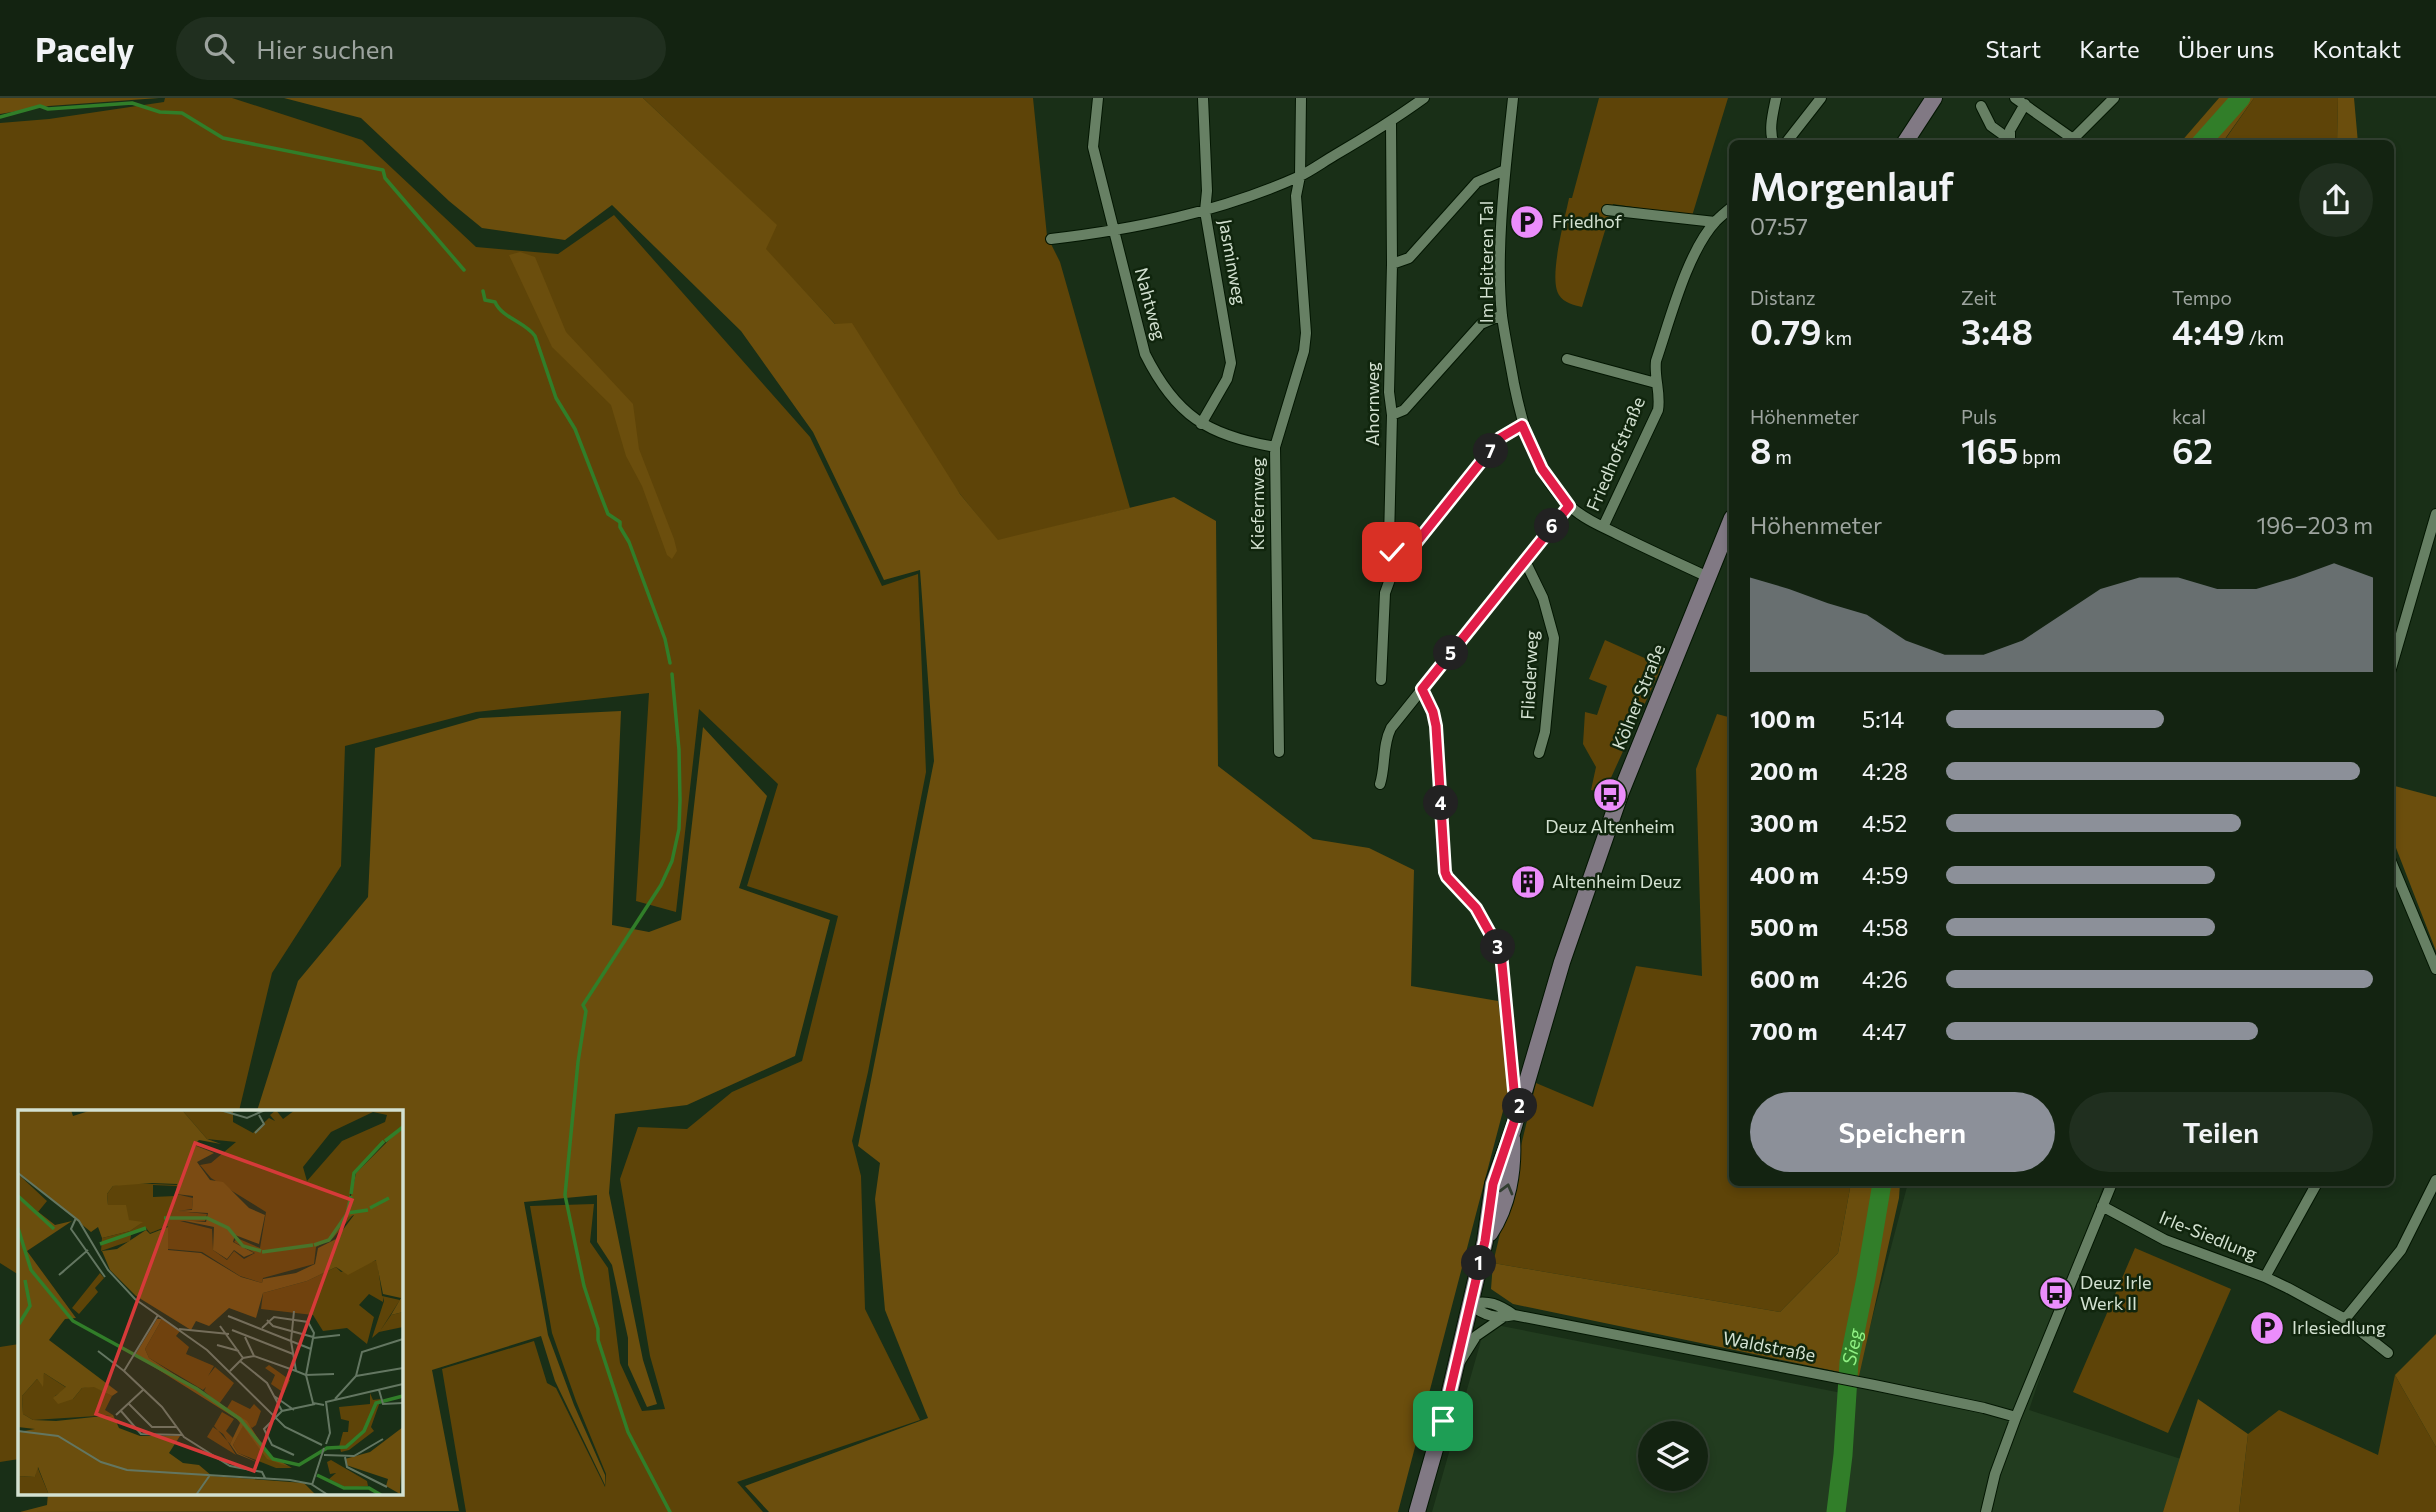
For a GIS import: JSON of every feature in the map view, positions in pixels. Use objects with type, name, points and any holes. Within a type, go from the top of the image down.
[{"type":"main road","points":[[1907,140],[1934,98]]},
{"type":"main road","name":"Kölner Straße","points":[[1418,1512],[1443,1421],[1485,1241],[1495,1225],[1508,1188],[1513,1155],[1512,1133],[1562,962],[1612,814],[1729,525]]},
{"type":"street","name":"Nahtweg","points":[[1098,98],[1093,147],[1145,354],[1158,380],[1175,401],[1201,424],[1225,435],[1275,447]]},
{"type":"street","name":"Jasminweg","points":[[1201,424],[1227,379],[1231,363],[1205,211],[1207,191],[1203,98]]},
{"type":"street","name":"Kiefernweg","points":[[1279,752],[1275,447],[1304,351],[1306,333],[1296,196],[1300,176],[1301,98]]},
{"type":"street","points":[[1051,239],[1113,232],[1205,211],[1300,176],[1391,123],[1424,98]]},
{"type":"street","name":"Im Heiteren Tal","points":[[1513,98],[1505,170],[1501,252],[1502,315],[1522,425],[1542,469],[1569,506],[1603,527],[1708,577]]},
{"type":"street","points":[[1771,140],[1776,98]]},
{"type":"street","points":[[1788,140],[1821,98]]},
{"type":"street","points":[[2010,140],[2010,130],[2020,101],[2073,139],[2114,98]]},
{"type":"street","points":[[1981,106],[1991,126],[2009,140]]},
{"type":"street","name":"Ahornweg","points":[[1391,123],[1389,392],[1392,415],[1389,539],[1392,552],[1398,557]]},
{"type":"street","points":[[1392,264],[1409,258],[1477,182],[1505,170]]},
{"type":"street","points":[[1608,210],[1715,222]]},
{"type":"street","name":"Friedhofstraße","points":[[1603,527],[1658,410],[1660,400],[1656,383],[1656,360],[1681,286],[1698,249],[1715,222],[1729,210]]},
{"type":"street","points":[[1392,415],[1404,410],[1481,324],[1502,315]]},
{"type":"street","points":[[1567,359],[1656,383]]},
{"type":"street","points":[[1381,680],[1385,593],[1398,557],[1412,548],[1500,438],[1522,425]]},
{"type":"street","points":[[1380,784],[1384,771],[1386,739],[1391,728],[1569,506]]},
{"type":"street","points":[[2394,658],[2436,514]]},
{"type":"street","name":"Fliederweg","points":[[1525,561],[1543,598],[1554,638],[1545,732],[1539,753]]},
{"type":"street","points":[[1422,689],[1433,712],[1436,726],[1447,877],[1476,908],[1501,953],[1514,1090],[1521,1101]]},
{"type":"street","points":[[2394,869],[2436,969]]},
{"type":"street","points":[[2345,1319],[2401,1250],[2436,1180]]},
{"type":"street","points":[[1986,1512],[1995,1474],[2016,1417],[2111,1186]]},
{"type":"street","name":"Irle-Siedlung","points":[[2265,1277],[2315,1186]]},
{"type":"street","name":"Irle-Siedlung","points":[[2102,1206],[2165,1240],[2265,1277],[2345,1319],[2388,1353]]},
{"type":"street","name":"Waldstraße","points":[[1469,1304],[1485,1301],[1500,1305],[1514,1315],[1857,1382],[2016,1417]]},
{"type":"street","points":[[1469,1304],[1482,1314],[1502,1318]]},
{"type":"street","name":"Waldstraße","points":[[1454,1372],[1476,1336],[1502,1318],[1514,1315]]},
{"type":"shaded area","points":[[0,98],[159,98],[49,106],[0,114]]},
{"type":"shaded area","points":[[165,98],[232,98],[362,140],[476,247],[558,254],[614,215],[810,437],[882,586],[918,574],[926,772],[868,1072],[852,1141],[861,1176],[865,1309],[920,1420],[737,1482],[763,1512],[466,1512],[442,1369],[534,1341],[547,1383],[556,1388],[605,1487],[606,1474],[552,1333],[530,1206],[594,1204],[590,1242],[608,1268],[620,1363],[642,1411],[665,1409],[650,1356],[620,1179],[638,1127],[687,1129],[732,1092],[802,1061],[838,916],[747,886],[778,784],[699,709],[676,912],[636,901],[649,693],[476,712],[345,746],[341,866],[272,973],[239,1110],[18,1110],[18,1274],[0,1263],[0,123],[49,119],[164,102]]},
{"type":"shaded area","points":[[284,98],[643,98],[777,225],[766,249],[835,324],[852,323],[960,494],[998,540],[1174,497],[1216,521],[1218,766],[1313,839],[1369,848],[1414,870],[1411,986],[1498,1001],[1510,1084],[1398,1512],[769,1512],[745,1486],[928,1418],[885,1310],[875,1199],[880,1163],[858,1146],[934,761],[920,570],[884,580],[813,432],[741,331],[612,205],[565,240],[482,228],[449,201],[361,118]]},
{"type":"shaded area","points":[[643,98],[1033,98],[1047,236],[1060,262],[1130,508],[998,541],[960,494],[835,324],[765,249],[776,225]]},
{"type":"shaded area","points":[[1599,98],[1728,98],[1692,216],[1613,204],[1582,307],[1566,302],[1559,295],[1555,276],[1556,262],[1569,198],[1572,198]]},
{"type":"shaded area","points":[[2219,98],[2254,98],[2224,140],[2183,140]]},
{"type":"shaded area","points":[[2254,98],[2338,98],[2337,140],[2225,140]]},
{"type":"shaded area","points":[[2338,98],[2354,98],[2358,140],[2337,140]]},
{"type":"shaded area","points":[[520,252],[535,257],[566,332],[633,404],[639,449],[674,539],[677,551],[672,559],[667,555],[642,486],[626,456],[611,405],[552,347],[509,255]]},
{"type":"shaded area","points":[[1605,640],[1662,666],[1604,793],[1591,790],[1596,767],[1583,744],[1585,712],[1597,715],[1607,686],[1589,679]]},
{"type":"shaded area","points":[[621,711],[612,925],[649,932],[681,920],[703,727],[767,796],[739,888],[830,920],[795,1056],[687,1105],[615,1114],[609,1193],[643,1360],[657,1404],[647,1407],[628,1365],[628,1338],[612,1265],[597,1242],[597,1195],[524,1202],[548,1335],[574,1405],[605,1475],[605,1485],[555,1381],[541,1336],[432,1370],[459,1511],[20,1512],[47,1505],[48,1494],[402,1494],[402,1110],[257,1110],[298,981],[368,897],[375,748],[480,718]]},
{"type":"shaded area","points":[[1717,714],[1729,717],[1729,1186],[1850,1186],[1838,1253],[1780,1312],[1493,1263],[1536,1083],[1593,1107],[1636,966],[1702,976],[1696,769]]},
{"type":"shaded area","points":[[2394,786],[2436,797],[2436,951],[2394,843]]},
{"type":"shaded area","points":[[1850,1186],[1900,1186],[1859,1376],[1513,1304],[1491,1289],[1493,1263],[1780,1312],[1838,1253]]},
{"type":"shaded area","points":[[1907,1186],[2103,1186],[2029,1410],[2181,1459],[2163,1512],[1432,1512],[1486,1323],[1852,1395]]},
{"type":"shaded area","points":[[2135,1248],[2231,1289],[2168,1433],[2073,1392]]},
{"type":"shaded area","points":[[2436,1334],[2436,1447],[2395,1375]]},
{"type":"shaded area","points":[[18,1344],[18,1459],[0,1462],[0,1347]]},
{"type":"shaded area","points":[[2395,1375],[2436,1447],[2436,1512],[2239,1512],[2248,1434],[2279,1410],[2378,1455]]},
{"type":"shaded area","points":[[2198,1399],[2248,1434],[2239,1512],[2163,1512]]},
{"type":"waterway","name":"Sieg","points":[[2204,140],[2241,98]]},
{"type":"waterway","points":[[0,117],[40,106],[48,109],[132,103],[160,112],[182,113],[223,138],[383,170],[385,178],[464,270]]},
{"type":"waterway","points":[[483,291],[485,300],[495,302],[503,312],[535,336],[556,398],[575,429],[608,514],[620,522],[629,542],[665,639],[670,663]]},
{"type":"waterway","points":[[670,1512],[628,1432],[598,1340],[598,1329],[584,1286],[565,1195],[578,1062],[586,1011],[583,1005],[661,885],[672,861],[679,829],[679,750],[672,674]]},
{"type":"waterway","name":"Sieg","points":[[1836,1512],[1849,1362],[1881,1186]]},
{"type":"place","name":"Friedhof","points":[[1527,222]]},
{"type":"place","name":"Deuz Altenheim","points":[[1610,795]]},
{"type":"place","name":"Altenheim Deuz","points":[[1528,882]]},
{"type":"place","name":"Deuz Irle Werk II","points":[[2056,1293]]},
{"type":"place","name":"Irlesiedlung","points":[[2267,1328]]},
{"type":"route","points":[[1392,552],[1398,557],[1405,555],[1500,438],[1522,425],[1542,469],[1569,506],[1422,689],[1433,712],[1436,726],[1445,872],[1476,908],[1501,953],[1514,1090],[1521,1101],[1493,1184],[1485,1241],[1443,1421]]}]
